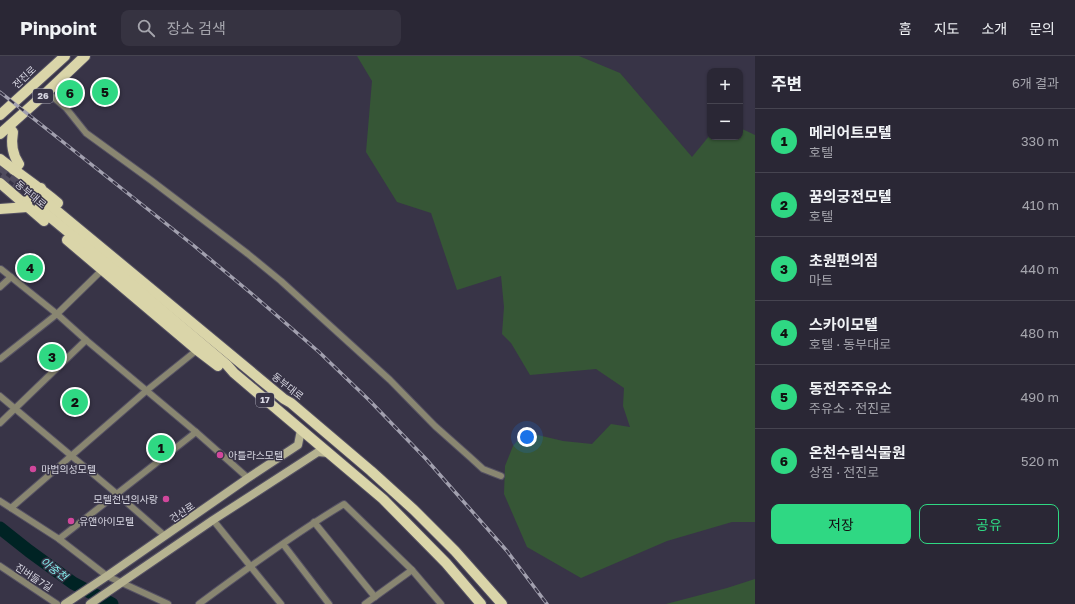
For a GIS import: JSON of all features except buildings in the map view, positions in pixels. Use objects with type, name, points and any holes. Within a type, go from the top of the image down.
[{"type":"main road","name":"전진로","points":[[0,115],[65,56]]},
{"type":"main road","name":"26","points":[[0,134],[48,92],[85,56]]},
{"type":"main road","points":[[9,127],[13,132],[12,140],[14,157],[18,164],[14,170]]},
{"type":"main road","points":[[0,159],[40,188],[286,394],[291,403]]},
{"type":"main road","name":"동부대로","points":[[0,183],[197,350],[223,370],[234,373]]},
{"type":"main road","points":[[0,209],[27,207],[27,200],[30,194],[40,188]]},
{"type":"main road","name":"동부대로","points":[[481,604],[446,563],[383,500],[129,282],[42,204],[284,399],[291,403],[371,471],[414,510],[455,551],[502,604]]},
{"type":"street","points":[[48,92],[66,108],[86,133],[152,181],[281,281],[390,380],[435,426],[483,468],[500,476]]},
{"type":"street","points":[[0,269],[57,314],[248,478]]},
{"type":"street","points":[[0,359],[57,314],[103,269]]},
{"type":"street","points":[[0,287],[11,277]]},
{"type":"street","points":[[0,423],[86,340]]},
{"type":"street","points":[[11,508],[146,391],[197,350]]},
{"type":"street","points":[[0,396],[165,536]]},
{"type":"street","name":"건산로","points":[[66,603],[298,445],[301,430]]},
{"type":"street","points":[[59,539],[196,432]]},
{"type":"street","points":[[90,604],[213,520],[318,452],[328,453]]},
{"type":"street","points":[[0,501],[59,539],[104,578],[121,583],[168,604]]},
{"type":"street","points":[[199,604],[314,522],[344,504],[412,570],[438,603]]},
{"type":"street","points":[[213,520],[281,604]]},
{"type":"street","points":[[314,522],[375,597]]},
{"type":"street","points":[[283,544],[330,604]]},
{"type":"street","name":"진버들7길","points":[[0,566],[57,604]]},
{"type":"street","points":[[365,604],[412,570]]},
{"type":"green space","points":[[357,56],[579,56],[620,73],[692,157],[707,139],[707,140],[743,140],[743,129],[755,135],[755,522],[732,522],[667,541],[581,578],[527,547],[504,494],[505,466],[513,446],[525,432],[563,441],[592,444],[611,424],[630,427],[623,406],[624,388],[596,369],[530,375],[511,343],[502,334],[504,307],[501,276],[457,290],[431,213],[397,202],[366,152],[372,81]]},
{"type":"green space","points":[[755,579],[755,604],[666,604],[727,588]]},
{"type":"waterway","name":"아중천","points":[[0,528],[73,583],[112,604]]},
{"type":"tunnel","points":[[0,166],[45,201]]},
{"type":"tunnel","points":[[0,177],[39,208]]},
{"type":"railway","points":[[0,92],[193,245],[319,352],[370,401],[426,459],[507,551],[547,604]]},
{"type":"place","name":"동전주주유소","points":[[105,92]]},
{"type":"place","name":"온천수림식물원","points":[[70,93]]},
{"type":"place","name":"스카이모텔","points":[[30,268]]},
{"type":"place","name":"초원편의점","points":[[52,357]]},
{"type":"place","name":"꿈의궁전모텔","points":[[75,402]]},
{"type":"place","name":"메리어트모텔","points":[[161,448]]},
{"type":"place","name":"아틀라스모텔","points":[[220,455]]},
{"type":"place","name":"마법의성모텔","points":[[33,469]]},
{"type":"place","name":"모텔천년의사랑","points":[[166,499]]},
{"type":"place","name":"유앤아이모텔","points":[[71,521]]}]
